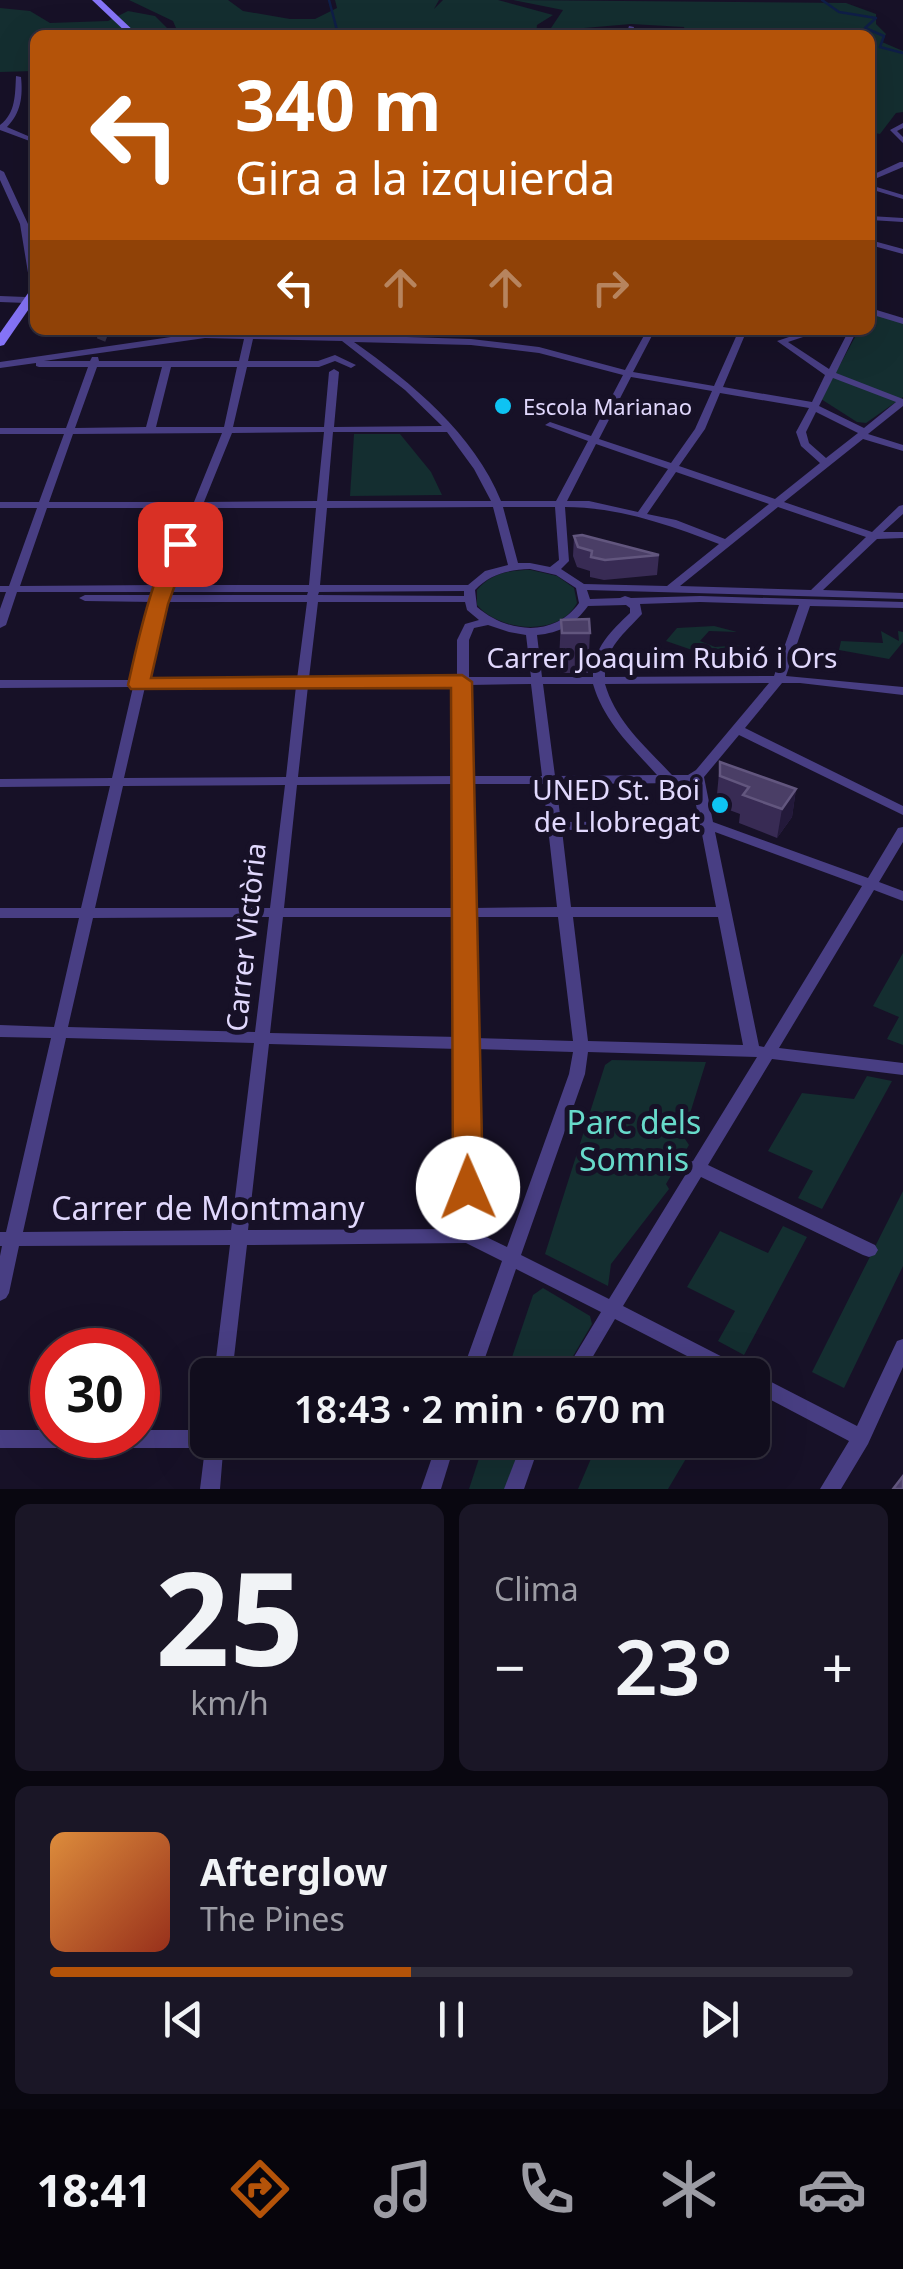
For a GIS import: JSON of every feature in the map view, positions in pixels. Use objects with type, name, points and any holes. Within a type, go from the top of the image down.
[{"type":"street","points":[[96,0],[129,30]]},
{"type":"street","points":[[1,128],[8,124],[19,97],[18,77]]},
{"type":"street","points":[[903,124],[893,130],[903,140]]},
{"type":"street","points":[[1,128],[30,139]]},
{"type":"street","points":[[875,180],[903,164]]},
{"type":"street","points":[[0,172],[24,224],[30,265]]},
{"type":"street","points":[[875,185],[903,193]]},
{"type":"street","points":[[875,218],[903,220]]},
{"type":"street","points":[[875,244],[903,252]]},
{"type":"street","points":[[0,300],[30,294]]},
{"type":"street","points":[[0,342],[30,297]]},
{"type":"street","points":[[875,312],[903,320]]},
{"type":"street","points":[[0,367],[98,352],[284,335]]},
{"type":"street","points":[[318,340],[336,335]]},
{"type":"street","points":[[340,335],[373,359],[448,429],[476,462],[497,504],[514,566]]},
{"type":"street","points":[[346,335],[512,346],[629,374],[812,406],[863,433],[903,448]]},
{"type":"street","points":[[553,570],[564,561],[560,504],[648,335]]},
{"type":"street","points":[[640,515],[674,468],[718,389],[738,335]]},
{"type":"street","points":[[800,335],[781,340],[830,374],[903,402]]},
{"type":"street","points":[[826,463],[801,438],[812,406],[850,335]]},
{"type":"street","points":[[248,338],[318,340],[361,350]]},
{"type":"street","points":[[0,1293],[6,1238],[161,593],[228,430],[248,338]]},
{"type":"street","points":[[373,359],[379,346],[399,340]]},
{"type":"street","points":[[0,625],[6,593],[44,506],[98,352]]},
{"type":"street","points":[[0,367],[98,352],[167,365],[320,364],[335,358],[350,364],[334,372],[320,364]]},
{"type":"street","points":[[150,431],[167,365]]},
{"type":"street","name":"Carrer Victòria","points":[[224,1358],[334,372]]},
{"type":"street","points":[[670,588],[903,402]]},
{"type":"street","points":[[550,424],[874,536],[903,535]]},
{"type":"street","points":[[0,431],[448,429]]},
{"type":"street","points":[[0,506],[589,504],[640,515],[726,542]]},
{"type":"street","points":[[0,782],[694,778],[778,680],[811,596],[903,508]]},
{"type":"street","points":[[6,593],[469,593],[487,574],[514,566],[553,570],[581,587],[670,588],[903,604]]},
{"type":"street","points":[[581,587],[585,604]]},
{"type":"street","points":[[469,593],[486,622]]},
{"type":"street","points":[[468,1236],[464,632],[469,626],[486,622],[531,631],[566,624],[585,604],[625,599],[903,596]]},
{"type":"street","points":[[625,599],[636,614],[604,650],[598,681],[606,706],[668,779]]},
{"type":"street","points":[[476,1358],[576,1074],[581,1046],[531,631]]},
{"type":"street","name":"Carrer Joaquim Rubió i Ors","points":[[0,684],[828,680],[903,691]]},
{"type":"street","points":[[738,730],[903,811]]},
{"type":"street","points":[[694,778],[709,825],[760,1051]]},
{"type":"street","points":[[554,826],[709,825],[903,896]]},
{"type":"street","points":[[582,1358],[760,1051],[903,831]]},
{"type":"street","points":[[0,913],[726,912]]},
{"type":"street","points":[[0,1030],[760,1051],[903,1070]]},
{"type":"street","points":[[696,1167],[869,1250]]},
{"type":"street","name":"Carrer de Montmany","points":[[6,1238],[468,1236],[708,1358]]},
{"type":"street","points":[[830,1489],[862,1438],[903,1347]]},
{"type":"street","points":[[770,1389],[862,1438]]},
{"type":"street","points":[[0,1439],[190,1439]]},
{"type":"street","points":[[210,1489],[213,1458]]},
{"type":"street","points":[[431,1489],[441,1458]]},
{"type":"street","points":[[514,1489],[525,1458]]},
{"type":"green space","points":[[129,0],[228,0],[243,11],[290,19],[315,19],[337,8],[335,0],[439,0],[434,9],[443,0],[498,0],[553,15],[537,25],[536,30],[177,30],[173,21]]},
{"type":"green space","points":[[513,0],[846,3],[876,14],[876,24],[886,34],[882,42],[903,51],[903,112],[896,113],[880,134],[875,133],[875,30],[685,30],[631,24],[550,30],[563,10]]},
{"type":"green space","points":[[0,8],[30,11],[50,23],[108,21],[128,11],[155,16],[169,30],[30,30],[30,71],[0,72]]},
{"type":"green space","points":[[875,315],[903,323],[903,397],[866,423],[857,422],[821,399],[856,335],[875,335]]},
{"type":"green space","points":[[354,434],[400,434],[431,472],[442,495],[350,496]]},
{"type":"green space","points":[[531,570],[557,576],[574,588],[577,603],[568,614],[544,626],[529,627],[500,621],[477,605],[477,590],[488,580],[508,572]]},
{"type":"green space","points":[[714,626],[737,632],[709,631],[700,641],[715,647],[742,645],[698,652],[666,641],[677,628]]},
{"type":"green space","points":[[881,631],[899,641],[898,631],[903,632],[903,642],[889,659],[839,650],[841,641],[883,643]]},
{"type":"green space","points":[[903,953],[903,1045],[887,1039],[899,1017],[873,1006]]},
{"type":"green space","name":"Parc dels Somnis","points":[[612,1060],[706,1062],[683,1136],[689,1145],[666,1184],[669,1189],[611,1264],[608,1286],[545,1254],[605,1065]]},
{"type":"green space","points":[[867,1076],[892,1081],[822,1209],[798,1198],[813,1171],[768,1151],[802,1093],[854,1099]]},
{"type":"green space","points":[[903,1191],[903,1266],[844,1388],[812,1372]]},
{"type":"green space","points":[[783,1226],[807,1237],[744,1355],[718,1341],[735,1311],[687,1287],[720,1231],[768,1253]]},
{"type":"green space","points":[[543,1288],[590,1316],[592,1324],[572,1358],[512,1358],[533,1295]]},
{"type":"green space","points":[[479,1458],[518,1458],[506,1489],[469,1489]]},
{"type":"green space","points":[[591,1458],[686,1458],[668,1489],[578,1489]]},
{"type":"building","points":[[574,536],[659,555],[605,560],[591,557],[592,551],[578,547]]},
{"type":"building","points":[[589,619],[590,633],[562,633],[561,620]]},
{"type":"building","points":[[720,762],[796,789],[782,809],[743,795],[749,787],[720,776]]},
{"type":"building","points":[[903,1476],[903,1489],[893,1489]]},
{"type":"waterway","points":[[329,0],[337,30]]},
{"type":"waterway","points":[[822,0],[839,12],[876,18],[865,28],[870,30]]},
{"type":"waterway","points":[[875,32],[884,36],[880,47],[903,53]]},
{"type":"tunnel","points":[[101,340],[103,335]]},
{"type":"place","name":"Escola Marianao","points":[[503,406]]},
{"type":"place","name":"UNED St. Boi de Llobregat","points":[[720,805]]},
{"type":"route","points":[[180,544],[158,604],[138,685],[462,682],[468,1188]]}]
